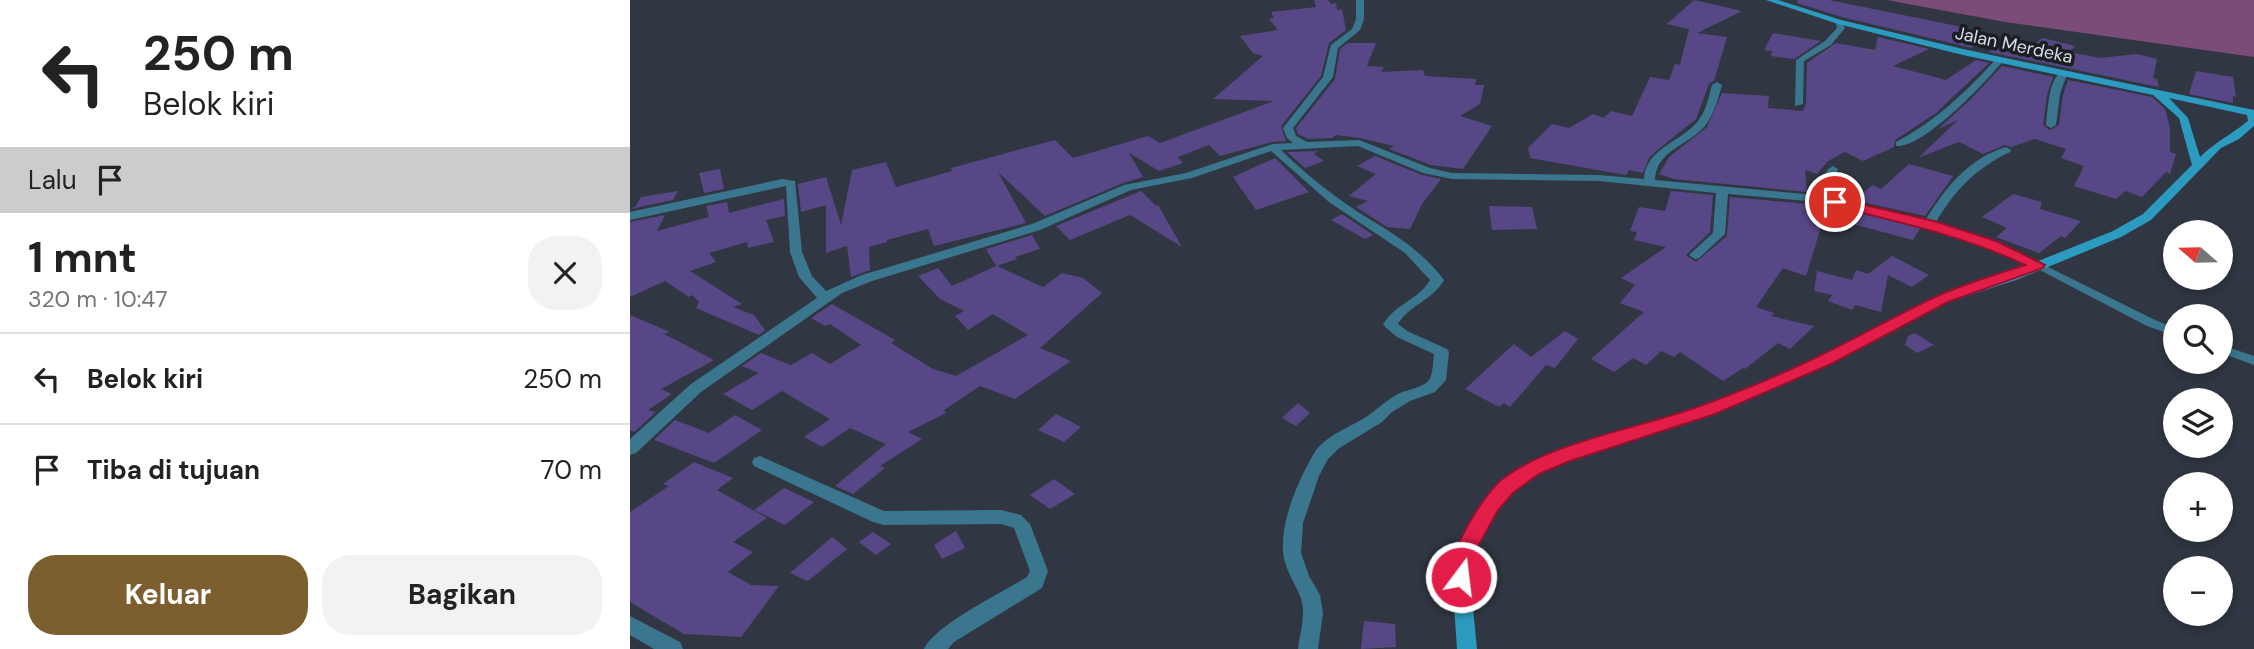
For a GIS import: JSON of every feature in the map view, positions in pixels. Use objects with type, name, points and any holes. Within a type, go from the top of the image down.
[{"type":"street","points":[[1306,146],[1292,138],[1288,128],[1328,76],[1334,47],[1356,30],[1360,19],[1360,0]]},
{"type":"street","name":"Jalan Merdeka","points":[[1770,0],[1839,22],[2000,60],[2253,113]]},
{"type":"street","points":[[1798,104],[1800,60],[1837,35],[1841,29],[1839,22]]},
{"type":"street","points":[[1900,144],[1916,137],[1965,95],[2000,60]]},
{"type":"street","points":[[2051,125],[2055,94],[2062,74]]},
{"type":"street","points":[[1649,182],[1657,156],[1695,130],[1708,115],[1717,85]]},
{"type":"street","points":[[2153,92],[2170,102],[2189,123],[2198,167]]},
{"type":"street","points":[[1467,649],[1461,577],[1466,550],[1491,504],[1507,487],[1532,469],[1563,456],[1709,410],[1825,360],[1943,299],[2096,243],[2147,217],[2217,146],[2248,128],[2253,122],[2253,113]]},
{"type":"street","points":[[630,450],[696,388],[776,335],[824,297],[867,278],[1036,227],[1128,187],[1188,176],[1273,147],[1359,143],[1427,171],[1452,176],[1649,182],[1819,199],[1929,223],[1991,244],[2038,265]]},
{"type":"street","points":[[1273,147],[1343,207],[1397,242],[1437,280],[1431,291],[1396,316],[1390,325],[1402,334],[1442,352],[1438,380],[1430,388],[1405,397],[1386,408],[1376,418],[1332,445],[1321,455],[1302,497],[1294,523],[1292,553],[1300,579],[1310,595],[1313,613],[1308,649]]},
{"type":"street","points":[[1929,223],[1963,174],[1980,161],[2006,150]]},
{"type":"street","points":[[1819,199],[1833,169]]},
{"type":"street","points":[[630,216],[782,182],[791,183],[796,252],[806,278],[824,297]]},
{"type":"street","points":[[1695,255],[1719,234],[1721,191]]},
{"type":"street","points":[[760,462],[873,515],[897,519],[1001,517],[1016,520],[1021,524],[1039,571],[1035,582],[959,628],[934,649]]},
{"type":"street","points":[[630,625],[673,649]]},
{"type":"lane","points":[[2038,265],[2163,328]]},
{"type":"lane","points":[[2233,353],[2254,361]]},
{"type":"shaded area","points":[[1887,0],[2254,0],[2254,57],[2005,22]]},
{"type":"building","points":[[1314,0],[1336,3],[1337,10],[1342,9],[1346,30],[1329,43],[1321,76],[1281,126],[1286,141],[1272,142],[1220,156],[1209,145],[1178,157],[1183,163],[1159,171],[1129,153],[1143,177],[1045,216],[998,172],[1026,223],[934,246],[928,229],[887,240],[869,247],[870,270],[851,277],[847,246],[826,253],[826,205],[801,212],[798,184],[826,177],[841,225],[852,170],[886,162],[896,187],[952,171],[951,168],[1055,140],[1073,158],[1148,136],[1160,143],[1274,101],[1213,99],[1263,56],[1253,53],[1240,36],[1278,30],[1269,19],[1274,18],[1271,12],[1316,7]]},
{"type":"building","points":[[1694,0],[1742,11],[1697,33],[1727,37],[1714,81],[1709,84],[1696,119],[1649,158],[1643,173],[1629,170],[1626,175],[1530,158],[1528,148],[1552,124],[1569,128],[1593,114],[1604,118],[1611,111],[1632,116],[1650,77],[1669,80],[1675,64],[1680,65],[1689,29],[1667,24]]},
{"type":"building","points":[[1798,0],[1829,0],[1982,31],[1972,48],[1842,17],[1797,3]]},
{"type":"building","points":[[1773,33],[1821,41],[1794,59],[1771,56],[1772,51],[1764,50]]},
{"type":"building","points":[[1878,37],[1929,49],[1893,66],[1946,80],[1976,60],[1989,63],[1936,113],[1895,140],[1894,147],[1863,161],[1845,152],[1828,161],[1817,174],[1805,170],[1807,192],[1674,179],[1659,174],[1669,157],[1707,127],[1722,93],[1769,96],[1768,108],[1803,111],[1806,104],[1807,63],[1836,43],[1875,50]]},
{"type":"building","points":[[2043,38],[2075,46],[2069,52],[2100,58],[2137,54],[2157,59],[2153,78],[2157,79],[2159,87],[1989,52],[1998,46],[2007,48],[2016,40],[2034,44]]},
{"type":"building","points":[[1348,43],[1376,43],[1367,66],[1384,67],[1381,72],[1423,70],[1425,76],[1476,79],[1475,85],[1484,85],[1480,104],[1460,116],[1492,126],[1463,169],[1431,165],[1389,149],[1394,146],[1360,138],[1336,135],[1332,138],[1308,139],[1298,134],[1296,128],[1335,79],[1340,49]]},
{"type":"building","points":[[2002,66],[2053,77],[2047,95],[2043,125],[2050,130],[2059,125],[2068,80],[2152,97],[2165,109],[2170,128],[2170,152],[2176,154],[2170,174],[2166,172],[2142,197],[2125,191],[2116,199],[2074,186],[2084,166],[2061,158],[2066,149],[2035,139],[2011,147],[2005,145],[1983,154],[1959,142],[1918,158],[1958,120],[1938,129]]},
{"type":"building","points":[[2196,71],[2233,77],[2236,97],[2233,96],[2233,103],[2189,94]]},
{"type":"building","points":[[1318,151],[1314,154],[1324,161],[1305,168],[1287,152]]},
{"type":"building","points":[[1375,156],[1422,175],[1441,179],[1422,204],[1410,229],[1387,227],[1356,207],[1368,201],[1349,196],[1376,174],[1357,166]]},
{"type":"building","points":[[1275,158],[1309,192],[1256,210],[1233,177]]},
{"type":"building","points":[[1909,164],[1953,176],[1925,216],[1853,200],[1873,185],[1881,189]]},
{"type":"building","points":[[720,169],[724,189],[704,193],[699,173]]},
{"type":"building","points":[[678,191],[673,200],[630,209],[636,206],[641,197]]},
{"type":"building","points":[[1141,191],[1158,205],[1182,247],[1130,215],[1070,240],[1056,226]]},
{"type":"building","points":[[1671,191],[1713,195],[1710,232],[1686,255],[1696,262],[1727,236],[1730,197],[1808,204],[1808,207],[1826,211],[1806,276],[1783,268],[1756,307],[1774,313],[1771,316],[1814,326],[1790,349],[1778,343],[1745,369],[1723,381],[1680,352],[1674,357],[1661,351],[1646,365],[1633,358],[1614,372],[1591,359],[1644,312],[1620,303],[1635,285],[1621,278],[1666,247],[1634,240],[1637,232],[1630,231],[1639,207],[1665,211]]},
{"type":"building","points":[[2013,194],[2042,202],[2040,209],[2081,221],[2065,238],[2061,236],[2039,253],[1996,237],[2007,228],[1982,217]]},
{"type":"building","points":[[784,199],[785,216],[766,220],[774,242],[748,248],[747,242],[709,253],[716,262],[690,271],[742,304],[733,307],[754,315],[765,330],[759,335],[696,308],[699,302],[692,295],[689,297],[665,281],[630,297],[630,222],[665,215],[657,231],[709,217],[706,206],[727,202],[729,213]]},
{"type":"building","points":[[1489,206],[1532,207],[1537,229],[1492,230]]},
{"type":"building","points":[[1841,209],[1921,227],[1913,240],[1830,218]]},
{"type":"building","points":[[1342,214],[1373,235],[1365,239],[1331,220]]},
{"type":"building","points":[[1032,235],[1040,249],[997,266],[1043,287],[1062,273],[1083,278],[1102,293],[1040,348],[1071,361],[1015,399],[980,386],[944,410],[946,413],[908,432],[922,439],[880,466],[885,468],[853,494],[835,486],[886,444],[850,428],[822,447],[804,437],[830,419],[782,391],[752,410],[723,394],[759,373],[742,366],[761,353],[791,365],[812,353],[830,364],[861,345],[830,324],[825,326],[811,318],[832,304],[895,340],[891,343],[933,369],[956,376],[1028,335],[993,314],[968,330],[955,316],[964,311],[940,299],[918,276],[938,268],[952,286],[996,266],[986,249]]},
{"type":"building","points":[[1892,256],[1929,275],[1912,287],[1888,275],[1881,312],[1855,305],[1852,310],[1828,301],[1832,295],[1814,291],[1817,271],[1852,280],[1856,270],[1868,274]]},
{"type":"building","points":[[630,315],[670,332],[664,334],[714,360],[661,389],[672,394],[648,410],[656,412],[634,432],[630,430]]},
{"type":"building","points":[[1565,331],[1578,339],[1555,368],[1546,365],[1510,407],[1504,403],[1499,407],[1465,389],[1514,344],[1531,357]]},
{"type":"building","points":[[1915,333],[1934,345],[1917,353],[1905,345],[1908,336]]},
{"type":"building","points":[[1298,403],[1310,413],[1296,426],[1282,418]]},
{"type":"building","points":[[1056,414],[1081,427],[1064,442],[1038,430]]},
{"type":"building","points":[[735,415],[762,430],[714,463],[654,440],[675,420],[709,433]]},
{"type":"building","points":[[694,462],[733,478],[717,490],[767,518],[733,542],[753,552],[728,572],[751,585],[779,586],[741,637],[684,634],[630,602],[630,512],[669,486],[663,484]]},
{"type":"building","points":[[1054,479],[1075,494],[1050,509],[1030,495]]},
{"type":"building","points":[[784,488],[814,502],[785,525],[754,510]]},
{"type":"building","points":[[956,531],[965,548],[942,559],[934,545]]},
{"type":"building","points":[[873,532],[891,544],[876,555],[859,542]]},
{"type":"building","points":[[832,537],[847,549],[808,581],[790,573]]},
{"type":"building","points":[[1364,621],[1395,624],[1396,647],[1361,649]]},
{"type":"route","points":[[1461,577],[1466,550],[1491,504],[1507,487],[1532,469],[1563,456],[1709,410],[1825,360],[1943,299],[2011,277],[2038,265],[1991,244],[1929,223],[1835,202]]}]
